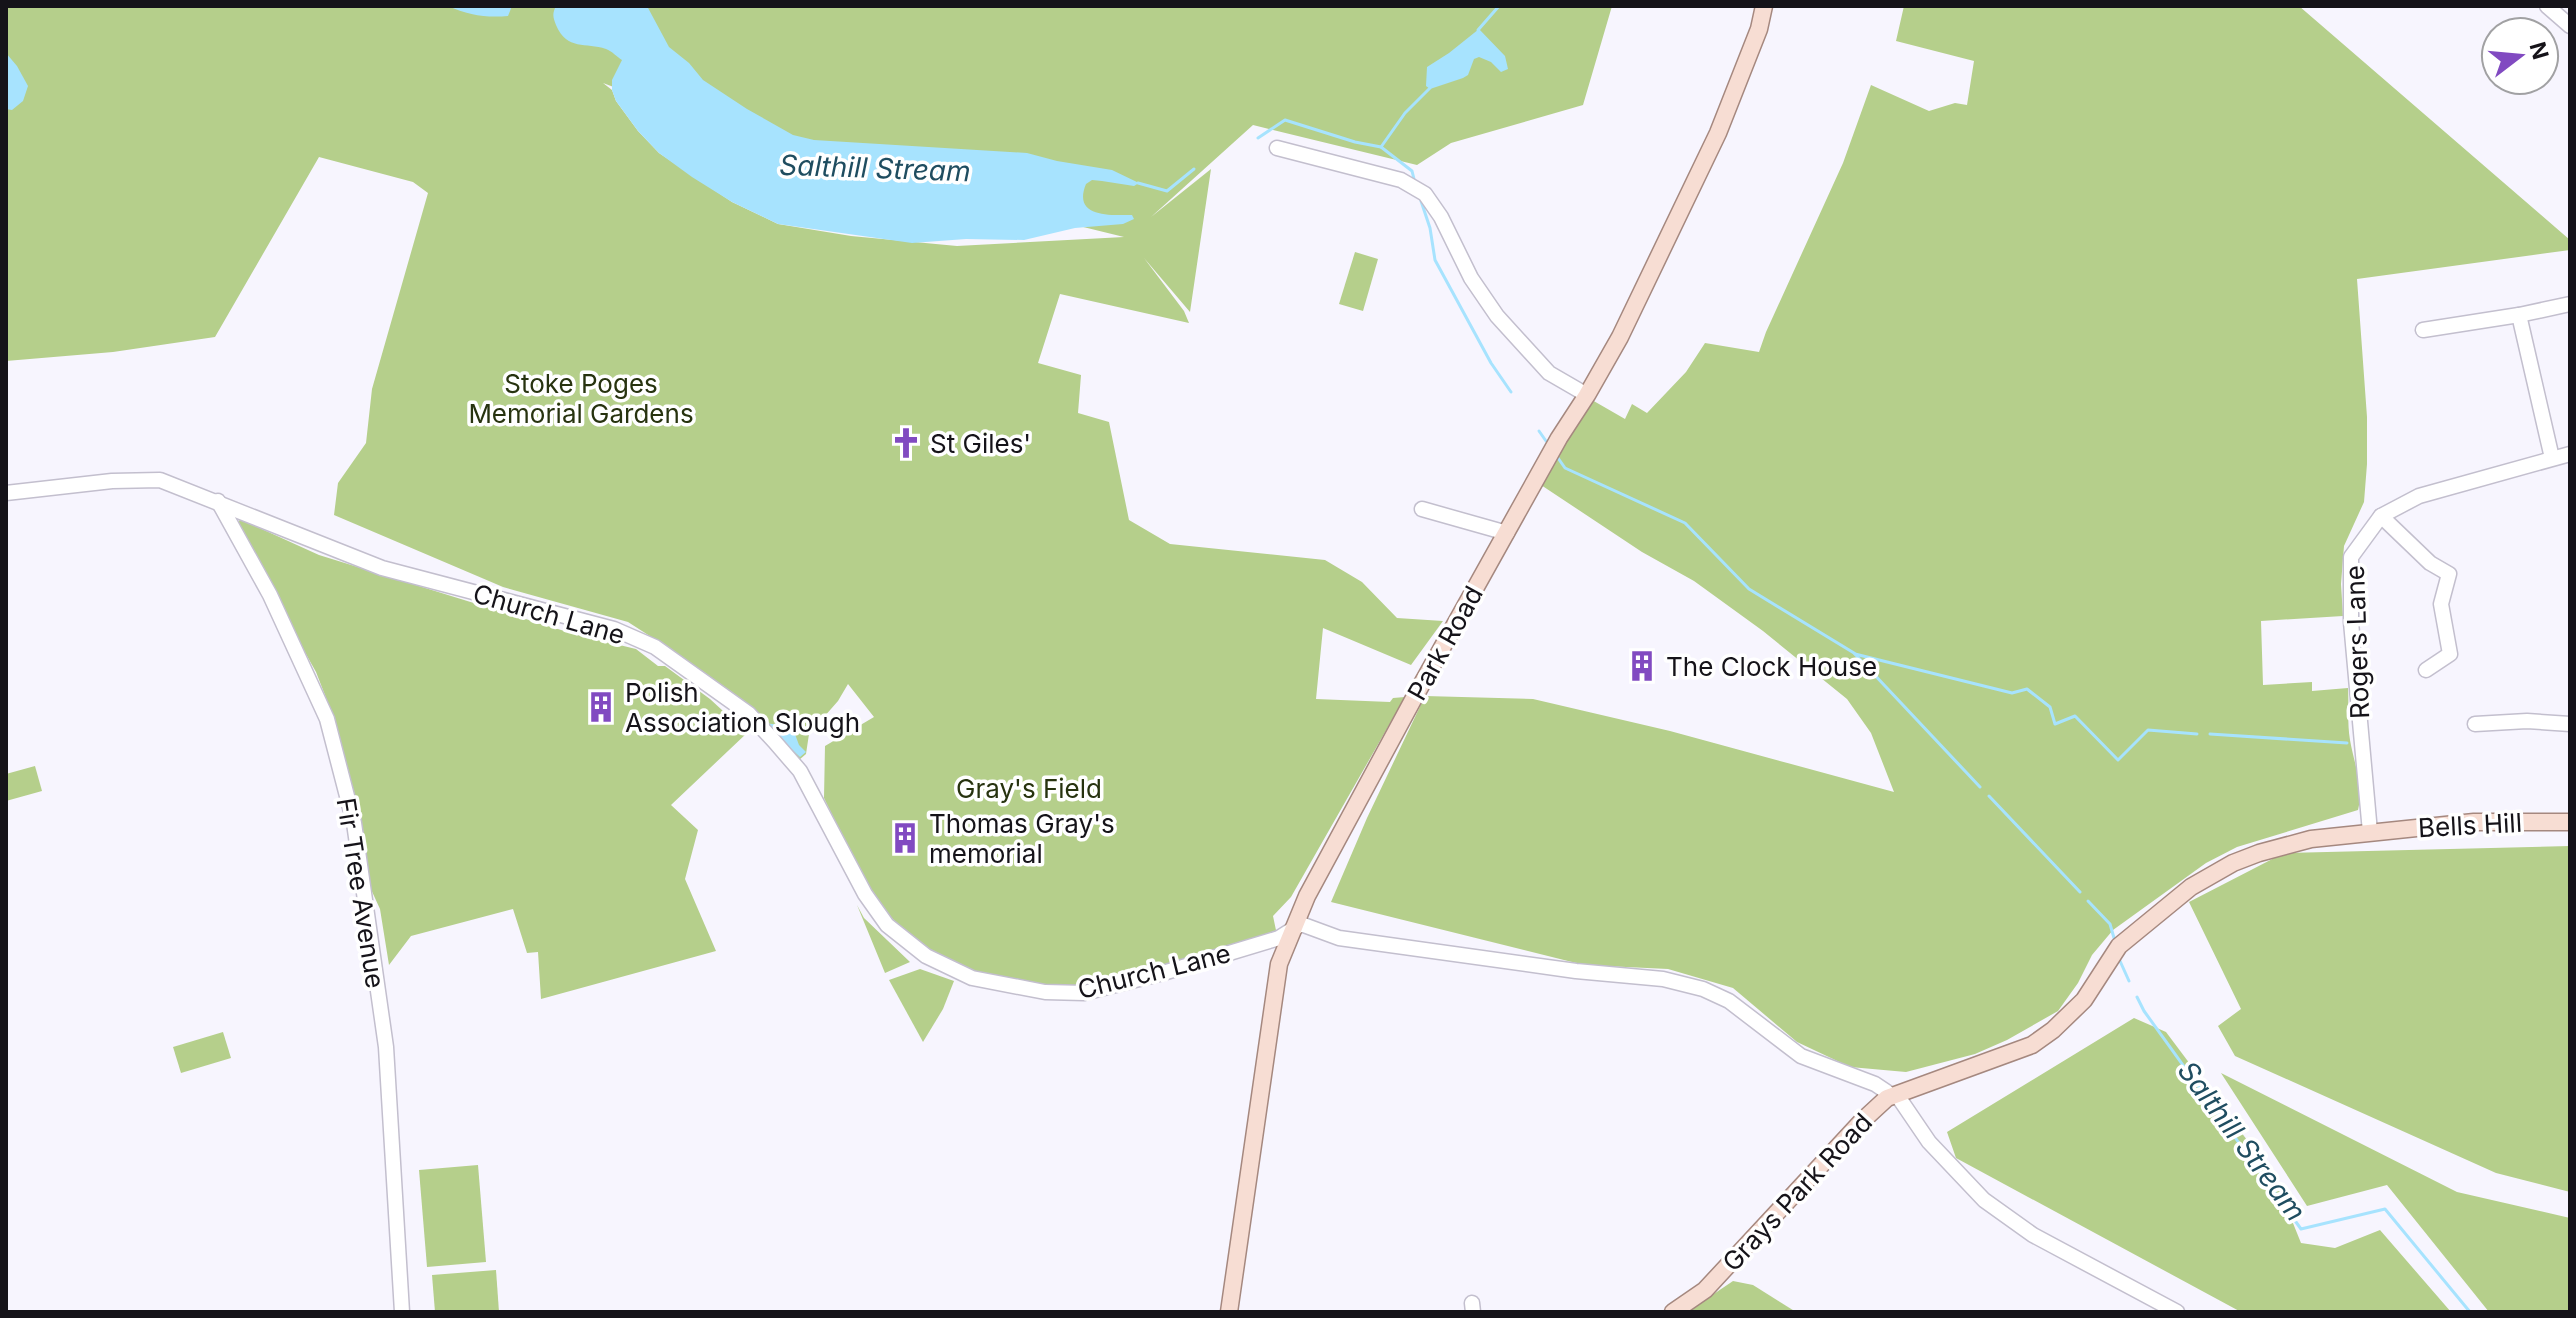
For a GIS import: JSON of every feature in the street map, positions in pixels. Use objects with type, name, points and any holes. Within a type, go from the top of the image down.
[{"type":"main road","name":"Park Road","points":[[1229,1312],[1279,964],[1293,928],[1399,724],[1559,438],[1620,337],[1718,133],[1759,29],[1764,6]]},
{"type":"main road","name":"Bells Hill","points":[[2370,832],[2474,822],[2570,822]]},
{"type":"main road","name":"Grays Park Road","points":[[1673,1312],[1705,1290],[1861,1122],[1892,1096],[2032,1045],[2084,1000],[2119,946],[2191,887],[2233,863],[2289,844],[2370,832]]},
{"type":"street","points":[[2547,6],[2570,26]]},
{"type":"street","points":[[1277,148],[1401,180],[1425,194],[1441,217],[1471,278],[1497,316],[1549,373],[1587,395]]},
{"type":"street","points":[[2423,330],[2570,304]]},
{"type":"street","points":[[2519,315],[2552,458]]},
{"type":"street","name":"Rogers Lane","points":[[2370,832],[2354,661],[2351,557],[2381,516],[2419,496],[2570,454]]},
{"type":"street","name":"Church Lane","points":[[6,493],[112,481],[160,480],[382,568],[614,629],[655,647],[749,714],[800,771],[865,894],[887,925],[926,956],[972,978],[1045,992],[1084,993],[1279,938],[1293,928]]},
{"type":"street","name":"Fir Tree Avenue","points":[[218,501],[270,595],[327,719],[354,823],[386,1047],[402,1312]]},
{"type":"street","points":[[1422,509],[1507,533]]},
{"type":"street","points":[[2381,516],[2430,563],[2449,574],[2441,604],[2450,654],[2426,670]]},
{"type":"street","points":[[2475,724],[2527,721],[2570,724]]},
{"type":"street","points":[[1293,928],[1301,924],[1339,938],[1576,971],[1663,979],[1703,989],[1729,1001],[1801,1056],[1875,1084],[1887,1092],[1984,1200],[2033,1235],[2177,1312]]},
{"type":"green space","points":[[6,6],[1612,6],[1583,105],[1451,143],[1417,165],[1253,125],[1151,217],[1211,169],[1190,312],[1144,258],[1184,311],[1189,323],[1060,294],[1038,363],[1081,375],[1078,413],[1109,422],[1129,520],[1170,544],[1325,560],[1362,582],[1397,618],[1443,621],[1411,665],[1323,628],[1316,699],[1390,702],[1393,698],[1405,697],[1291,897],[1273,916],[1277,935],[1086,985],[1039,985],[976,973],[921,948],[872,898],[824,798],[825,746],[874,717],[848,684],[838,701],[809,734],[806,754],[799,760],[762,723],[670,649],[628,622],[503,587],[334,515],[338,483],[366,443],[372,389],[428,193],[413,182],[319,157],[215,337],[113,352],[6,361]],"holes":[[[603,83],[803,158],[1124,237],[957,246],[851,236],[778,224],[732,202],[659,153],[638,131],[616,101],[612,90]]]},
{"type":"green space","points":[[1904,6],[2299,6],[2570,240],[2570,250],[2357,279],[2367,417],[2367,464],[2364,502],[2344,546],[2341,584],[2343,616],[2261,621],[2263,685],[2312,682],[2312,691],[2348,688],[2349,734],[2359,784],[2358,810],[2237,847],[2206,863],[2113,930],[2092,955],[2078,983],[2058,1011],[1975,1054],[1906,1072],[1850,1067],[1797,1042],[1733,988],[1668,969],[1584,965],[1331,902],[1425,696],[1533,699],[1670,731],[1894,792],[1871,733],[1847,699],[1763,631],[1694,581],[1642,552],[1541,485],[1592,400],[1625,419],[1632,404],[1647,413],[1686,372],[1705,343],[1759,352],[1843,163],[1871,85],[1929,111],[1955,103],[1967,105],[1974,61],[1896,41]]},
{"type":"green space","points":[[1355,252],[1378,259],[1363,311],[1339,304]]},
{"type":"green space","points":[[240,519],[319,555],[574,634],[636,649],[710,699],[747,733],[671,805],[698,830],[685,879],[716,951],[541,999],[538,952],[527,953],[513,909],[411,936],[389,965],[380,909],[358,861],[337,726],[316,672],[236,529]]},
{"type":"green space","points":[[35,766],[42,791],[6,801],[6,774]]},
{"type":"green space","points":[[2570,846],[2570,1192],[2496,1173],[2235,1056],[2218,1026],[2241,1009],[2189,902],[2284,853]]},
{"type":"green space","points":[[857,905],[864,918],[910,962],[885,973]]},
{"type":"green space","points":[[920,969],[954,981],[943,1009],[923,1042],[889,980]]},
{"type":"green space","points":[[2134,1018],[2166,1032],[2274,1176],[2301,1243],[2335,1248],[2380,1230],[2451,1312],[2241,1312],[1956,1158],[1947,1132]]},
{"type":"green space","points":[[223,1032],[231,1058],[181,1073],[173,1047]]},
{"type":"green space","points":[[2221,1073],[2457,1192],[2570,1218],[2570,1312],[2489,1312],[2387,1185],[2307,1206]]},
{"type":"green space","points":[[478,1165],[486,1262],[427,1267],[419,1170]]},
{"type":"green space","points":[[496,1270],[499,1312],[435,1312],[432,1275]]},
{"type":"green space","points":[[1733,1281],[1753,1285],[1796,1312],[1687,1312]]},
{"type":"water","points":[[448,6],[512,6],[508,16],[492,17],[470,14]]},
{"type":"water","points":[[556,6],[647,6],[669,47],[689,63],[703,80],[793,135],[814,140],[1027,153],[1112,170],[1139,183],[1134,186],[1092,180],[1086,184],[1084,203],[1096,212],[1132,215],[1134,219],[1123,224],[1075,228],[1024,240],[966,239],[912,243],[778,224],[732,202],[659,153],[616,101],[612,80],[622,60],[606,49],[566,39],[554,20]]},
{"type":"water","points":[[1479,29],[1505,56],[1508,69],[1501,72],[1491,62],[1479,57],[1474,59],[1468,75],[1463,78],[1430,89],[1426,86],[1427,67]]},
{"type":"water","points":[[6,53],[28,86],[23,101],[12,110],[6,109]]},
{"type":"water","points":[[763,723],[792,726],[799,745],[806,752],[800,757]]},
{"type":"waterway","points":[[1478,30],[1499,6]]},
{"type":"waterway","points":[[1381,147],[1405,113],[1430,88]]},
{"type":"waterway","name":"Salthill Stream","points":[[1258,138],[1285,120],[1381,147],[1412,171],[1414,179]]},
{"type":"waterway","name":"Salthill Stream","points":[[1138,183],[1167,191],[1194,169]]},
{"type":"waterway","name":"Salthill Stream","points":[[1421,201],[1430,228],[1435,260],[1491,363],[1511,392]]},
{"type":"waterway","name":"Salthill Stream","points":[[1539,431],[1546,441]]},
{"type":"waterway","name":"Salthill Stream","points":[[1558,458],[1565,468],[1685,523],[1749,589],[1854,653],[1980,787]]},
{"type":"waterway","points":[[1855,654],[2012,693],[2027,689],[2050,707],[2055,724],[2075,716],[2118,760],[2148,730],[2197,734]]},
{"type":"waterway","points":[[2210,734],[2347,743]]},
{"type":"waterway","name":"Salthill Stream","points":[[1989,796],[2080,892]]},
{"type":"waterway","name":"Salthill Stream","points":[[2088,901],[2110,924],[2114,938]]},
{"type":"waterway","name":"Salthill Stream","points":[[2120,961],[2129,981]]},
{"type":"waterway","name":"Salthill Stream","points":[[2137,997],[2301,1229],[2385,1209],[2470,1312]]},
{"type":"place","name":"St Giles'","points":[[906,443]]},
{"type":"place","name":"The Clock House","points":[[1642,666]]},
{"type":"place","name":"Polish Association Slough","points":[[601,707]]},
{"type":"place","name":"Thomas Gray's memorial","points":[[905,838]]},
{"type":"park label","name":"Stoke Poges Memorial Gardens","points":[[581,398]]},
{"type":"park label","name":"Gray's Field","points":[[1029,788]]}]
